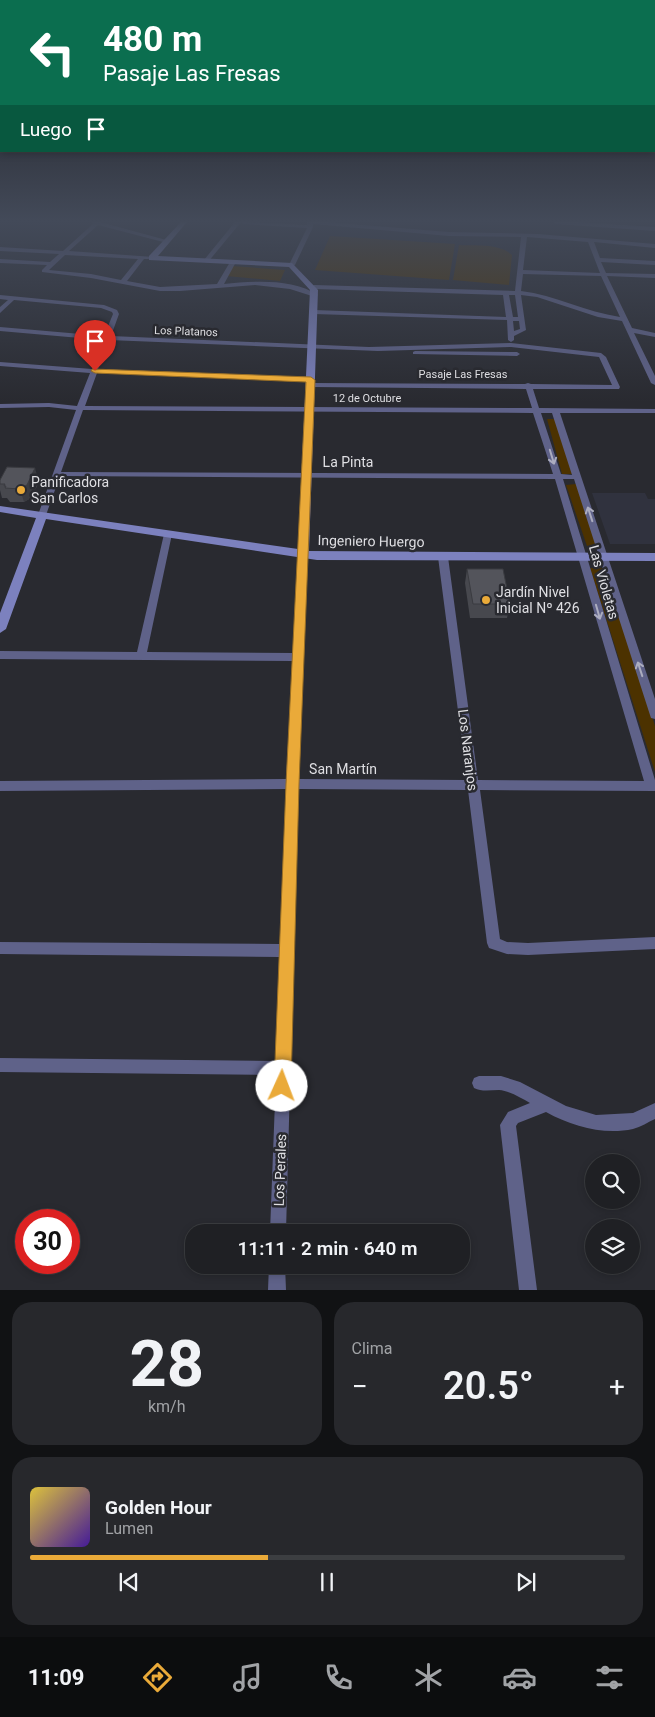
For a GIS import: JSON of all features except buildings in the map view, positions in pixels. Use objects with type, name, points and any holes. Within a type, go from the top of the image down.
[{"type":"street","points":[[123,282],[170,289],[220,285],[277,284],[314,291],[518,293],[538,295],[600,316],[625,320]]},
{"type":"street","points":[[306,282],[314,291]]},
{"type":"street","points":[[511,335],[523,330],[518,293],[519,282]]},
{"type":"street","points":[[606,282],[631,330],[655,383]]},
{"type":"street","name":"Los Perales","points":[[278,1224],[292,784],[314,291]]},
{"type":"street","points":[[506,293],[510,318],[511,345]]},
{"type":"street","points":[[0,297],[102,306],[115,311],[116,314],[0,629]]},
{"type":"street","points":[[0,311],[13,298]]},
{"type":"street","points":[[314,312],[522,319]]},
{"type":"street","name":"Los Platanos","points":[[0,329],[107,338],[372,348],[511,345],[601,356],[616,387]]},
{"type":"street","points":[[631,330],[655,335]]},
{"type":"street","name":"Los Platanos","points":[[372,348],[404,353],[517,354]]},
{"type":"street","name":"Pasaje Las Fresas","points":[[0,364],[311,382],[616,387]]},
{"type":"street","name":"Las Violetas","points":[[528,385],[538,410],[653,786]]},
{"type":"street","name":"12 de Octubre","points":[[0,406],[655,411]]},
{"type":"street","name":"12 de Octubre","points":[[0,411],[56,411],[80,408]]},
{"type":"street","name":"Las Violetas","points":[[555,410],[655,715]]},
{"type":"street","name":"La Pinta","points":[[57,474],[578,476]]},
{"type":"street","name":"Ingeniero Huergo","points":[[0,509],[303,554],[443,557],[655,557]]},
{"type":"street","points":[[141,656],[168,534]]},
{"type":"street","name":"Los Naranjos","points":[[443,557],[494,943],[507,948],[655,943]]},
{"type":"street","points":[[0,655],[298,657]]},
{"type":"street","name":"San Martín","points":[[0,786],[472,784],[653,786]]},
{"type":"street","points":[[0,948],[287,951]]},
{"type":"street","points":[[0,1065],[283,1068]]},
{"type":"street","points":[[479,1083],[501,1083],[520,1089],[563,1113],[596,1123],[634,1122],[655,1111]]},
{"type":"street","points":[[528,1290],[508,1125],[513,1117],[548,1104]]},
{"type":"street","points":[[277,1290],[278,1274]]},
{"type":"shaded area","points":[[478,282],[509,282],[509,285]]},
{"type":"shaded area","points":[[547,419],[555,419],[573,474],[562,474]]},
{"type":"shaded area","points":[[576,484],[598,549],[588,549],[566,485]]},
{"type":"shaded area","points":[[592,493],[645,493],[648,499],[655,499],[655,544],[610,544]]},
{"type":"shaded area","points":[[590,568],[604,568],[655,726],[655,772]]},
{"type":"place","name":"Panificadora San Carlos","points":[[21,490]]},
{"type":"place","name":"Jardín Nivel Inicial Nº 426","points":[[486,600]]},
{"type":"route","points":[[95,371],[311,380],[292,784],[282,1086]]}]
